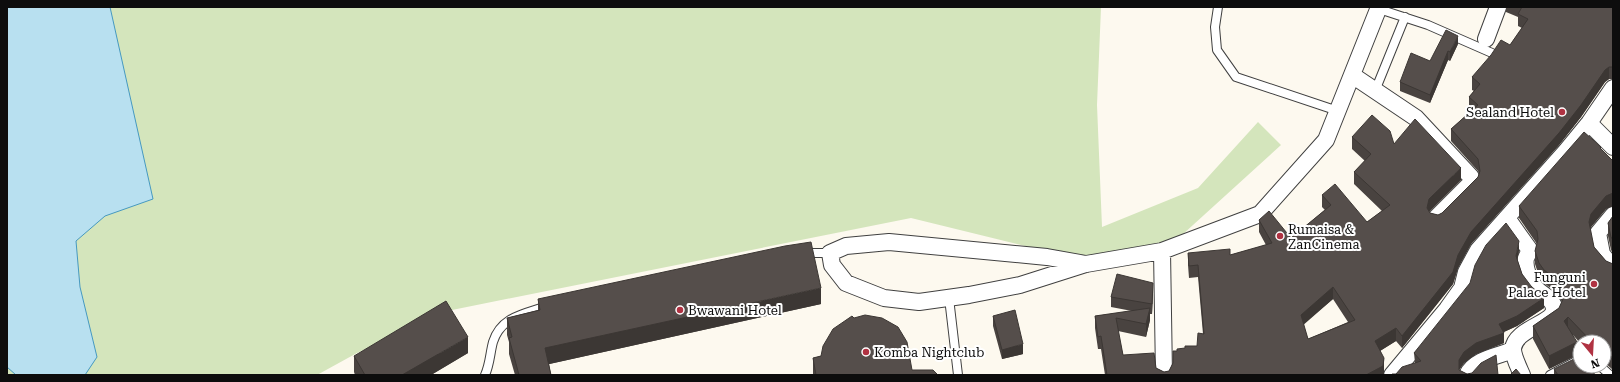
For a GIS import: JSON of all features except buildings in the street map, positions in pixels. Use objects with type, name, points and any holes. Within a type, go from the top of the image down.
[{"type":"street","points":[[1489,46],[1498,7]]},
{"type":"street","points":[[1086,264],[1047,257],[889,242],[846,246],[830,254],[832,265],[846,283],[884,298],[919,302],[1020,285],[1086,264],[1162,251],[1260,214],[1326,140],[1379,8]]},
{"type":"street","points":[[1352,75],[1416,118],[1471,177],[1471,183],[1436,218]]},
{"type":"street","points":[[1392,375],[1447,309],[1462,288],[1466,272],[1478,250],[1589,123],[1613,88]]},
{"type":"street","points":[[1589,123],[1613,147]]},
{"type":"street","points":[[1613,215],[1598,233],[1602,254],[1613,268]]},
{"type":"street","points":[[1507,218],[1529,249],[1525,264],[1529,277],[1535,288],[1550,299],[1554,308],[1554,313],[1549,318],[1518,337],[1513,350],[1522,375]]},
{"type":"street","points":[[1162,251],[1164,375]]},
{"type":"street","points":[[1467,375],[1475,364],[1513,350]]},
{"type":"lane","points":[[1218,7],[1215,26],[1217,50],[1236,77],[1338,111]]},
{"type":"lane","points":[[1379,8],[1489,46]]},
{"type":"lane","points":[[1375,91],[1405,17]]},
{"type":"lane","points":[[796,255],[830,254]]},
{"type":"lane","points":[[949,298],[958,375]]},
{"type":"lane","points":[[485,375],[493,342],[498,329],[505,322],[556,303]]},
{"type":"lane","points":[[1550,375],[1572,363]]},
{"type":"green space","points":[[7,7],[1101,7],[1097,105],[1102,227],[1198,188],[1258,122],[1281,145],[1182,235],[1147,248],[1086,261],[911,218],[452,310],[357,353],[317,375],[7,375]]},
{"type":"water","points":[[7,7],[110,7],[153,199],[105,216],[76,241],[80,287],[97,357],[85,375],[16,375],[7,367]]},
{"type":"place","name":"Sealand Hotel","points":[[1562,112]]},
{"type":"place","name":"Rumaisa & ZanCinema","points":[[1280,236]]},
{"type":"place","name":"Funguni Palace Hotel","points":[[1594,284]]},
{"type":"place","name":"Bwawani Hotel","points":[[680,310]]},
{"type":"place","name":"Komba Nightclub","points":[[866,352]]}]
